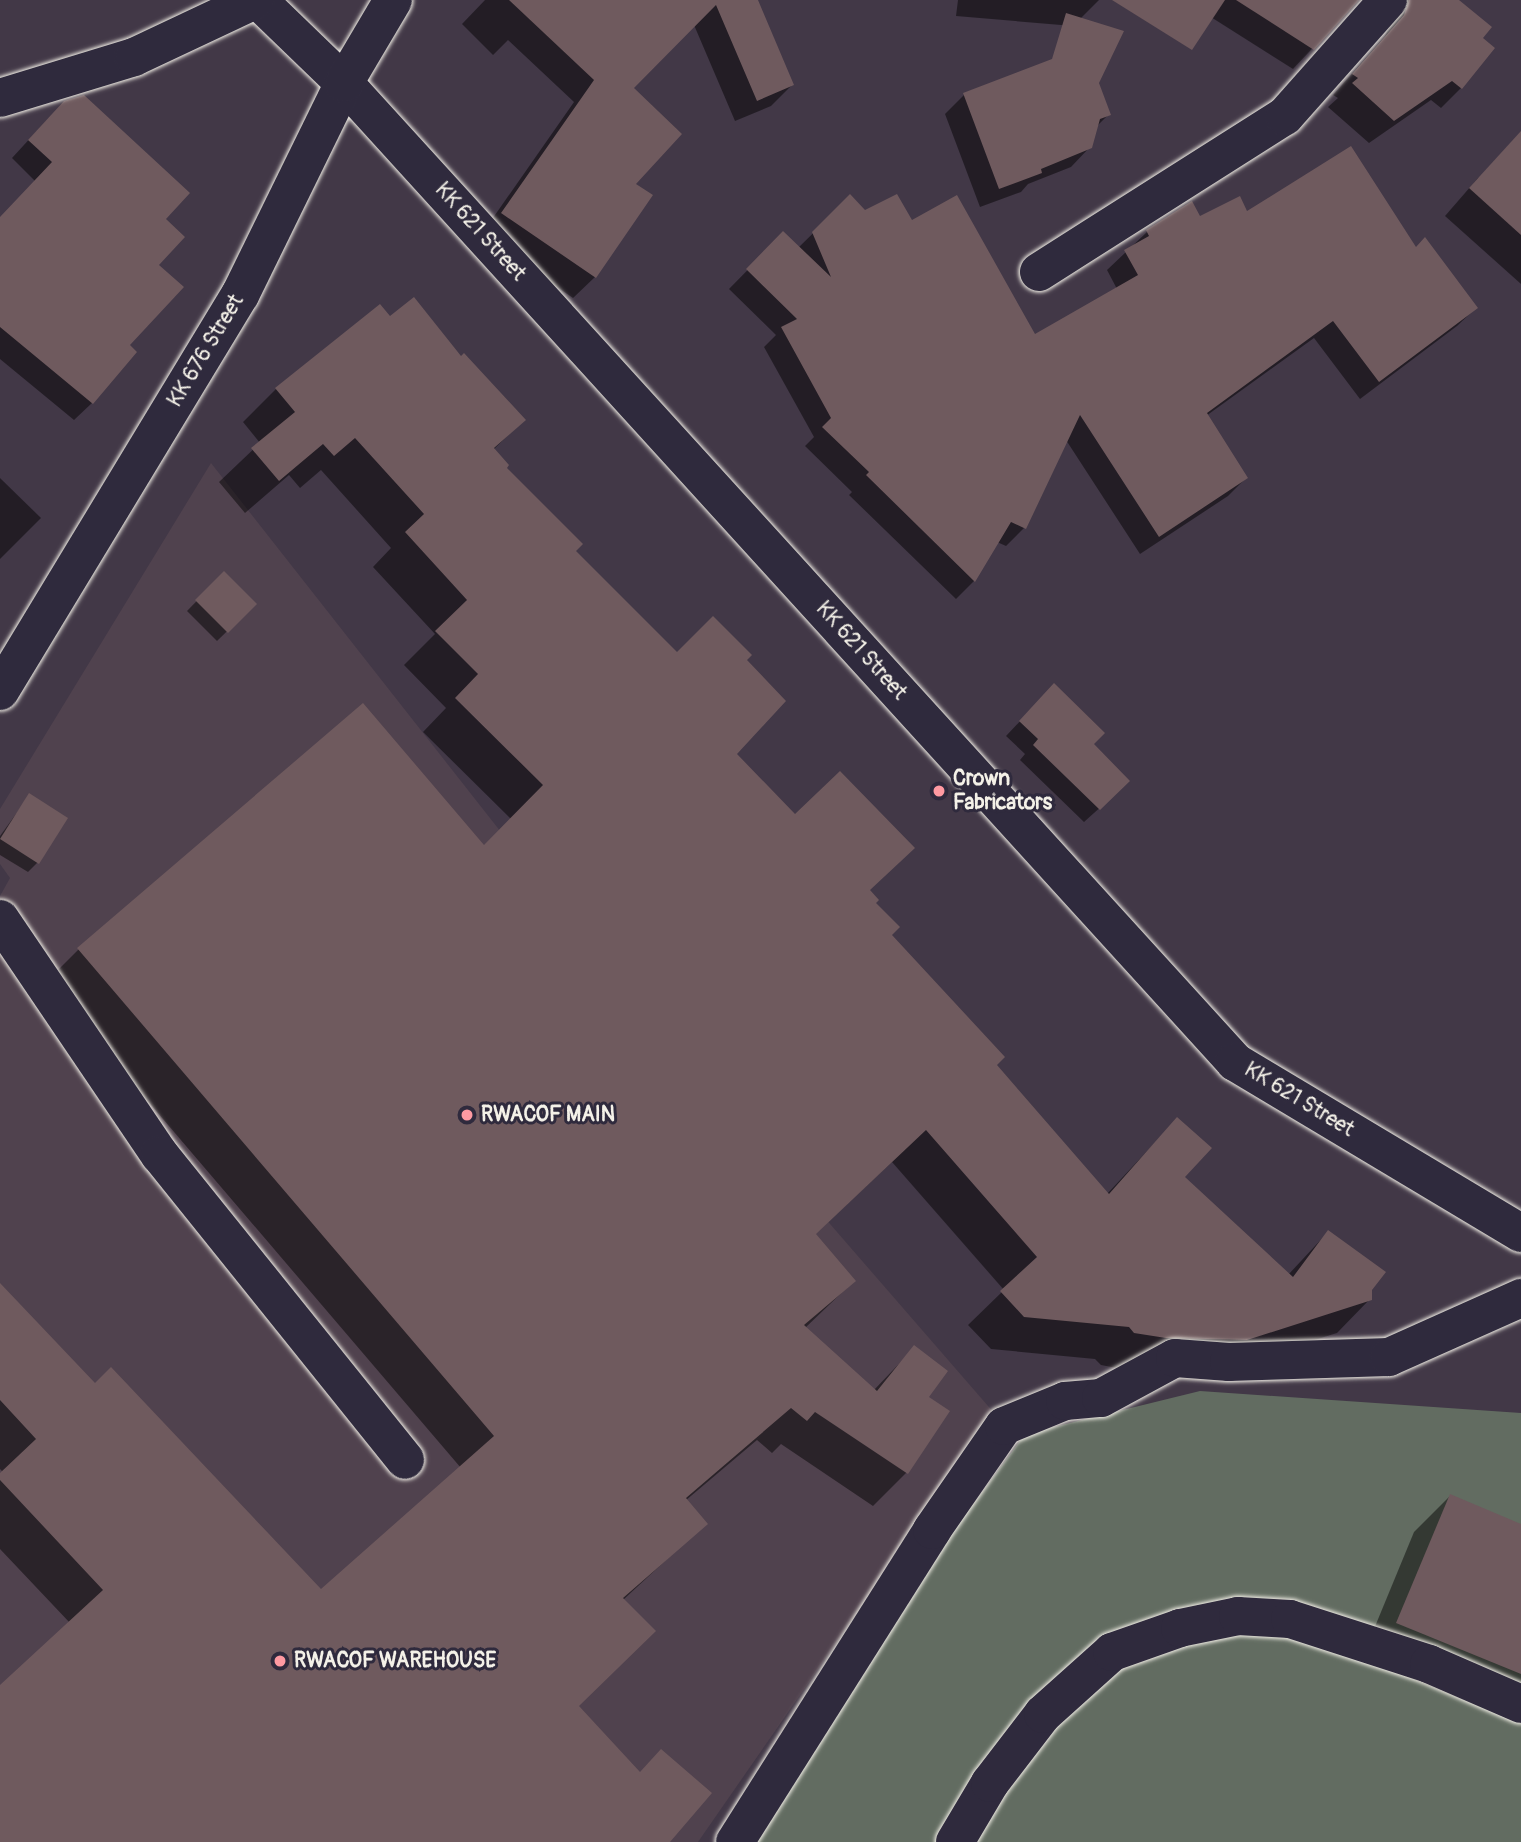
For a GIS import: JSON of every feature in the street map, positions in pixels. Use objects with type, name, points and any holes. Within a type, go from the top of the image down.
[{"type":"street","name":"KK 621 Street","points":[[256,0],[344,83],[1235,1062],[1521,1233]]},
{"type":"street","points":[[0,98],[134,57],[256,0]]},
{"type":"street","name":"KK 676 Street","points":[[0,691],[240,295],[344,83],[393,0]]},
{"type":"street","points":[[1039,272],[1285,116],[1388,0]]},
{"type":"street","points":[[0,919],[160,1155],[405,1460]]},
{"type":"street","points":[[735,1842],[932,1530],[1004,1426],[1065,1401],[1101,1398],[1175,1358],[1229,1362],[1389,1357],[1521,1298]]},
{"type":"street","points":[[955,1842],[990,1783],[1043,1714],[1112,1652],[1180,1628],[1238,1616],[1290,1619],[1429,1664],[1521,1704]]},
{"type":"shaded area","points":[[211,463],[607,967],[995,1414],[698,1842],[0,1842],[0,896],[10,878],[0,864],[0,809]]},
{"type":"shaded area","points":[[1200,1391],[1521,1413],[1521,1842],[724,1842],[1025,1434]]},
{"type":"building","points":[[509,0],[758,0],[794,85],[757,101],[716,5],[634,88],[682,134],[636,184],[653,195],[596,278],[501,213],[594,80]]},
{"type":"building","points":[[1112,0],[1225,0],[1192,50]]},
{"type":"building","points":[[1236,0],[1359,0],[1314,50]]},
{"type":"building","points":[[1409,0],[1459,0],[1492,27],[1483,38],[1495,48],[1462,89],[1452,81],[1394,121],[1352,83],[1358,78],[1352,74],[1404,15]]},
{"type":"building","points":[[1066,13],[1124,31],[1099,83],[1111,115],[1100,119],[1092,148],[1041,169],[1042,173],[999,189],[963,93],[1052,59]]},
{"type":"building","points":[[84,95],[190,193],[166,219],[185,237],[159,265],[184,287],[130,345],[137,352],[93,404],[0,327],[0,217],[52,162],[28,140],[64,101]]},
{"type":"building","points":[[1521,131],[1521,235],[1469,188]]},
{"type":"building","points":[[1351,146],[1416,247],[1425,237],[1478,308],[1379,382],[1333,321],[1207,413],[1248,478],[1159,537],[1080,415],[1026,529],[1011,522],[975,582],[866,475],[869,472],[822,427],[831,418],[781,327],[797,319],[746,269],[783,231],[831,277],[812,232],[850,194],[865,210],[897,194],[912,220],[957,195],[1035,334],[1138,275],[1124,250],[1149,236],[1146,230],[1192,201],[1200,216],[1240,196],[1247,211]]},
{"type":"building","points":[[414,297],[461,356],[464,353],[526,420],[494,448],[509,465],[507,468],[583,544],[576,551],[677,652],[713,616],[752,655],[747,660],[786,701],[737,754],[795,814],[840,771],[915,848],[870,890],[879,900],[876,903],[900,927],[892,935],[1005,1057],[997,1065],[1109,1194],[1177,1117],[1212,1148],[1185,1177],[1293,1277],[1328,1230],[1386,1272],[1372,1290],[1372,1300],[1247,1340],[1166,1338],[1134,1333],[1129,1327],[1024,1317],[1000,1291],[1037,1257],[926,1130],[816,1234],[856,1281],[804,1325],[877,1391],[914,1345],[948,1371],[929,1397],[950,1411],[908,1474],[815,1412],[807,1421],[791,1408],[686,1498],[708,1524],[623,1598],[656,1631],[579,1706],[640,1772],[661,1749],[712,1793],[670,1842],[0,1842],[0,1685],[103,1590],[0,1480],[0,1473],[36,1439],[0,1400],[0,1283],[95,1383],[111,1367],[321,1589],[494,1436],[77,948],[363,703],[484,845],[543,785],[455,698],[478,674],[435,631],[467,600],[405,532],[424,514],[355,438],[334,456],[323,444],[279,481],[251,448],[295,412],[275,388],[380,304],[390,316]]},
{"type":"building","points":[[224,571],[257,604],[228,633],[195,600]]},
{"type":"building","points":[[1054,683],[1105,733],[1094,744],[1130,781],[1100,810],[1033,745],[1038,739],[1019,721]]},
{"type":"building","points":[[29,793],[68,818],[39,864],[0,839]]},
{"type":"building","points":[[1450,1494],[1521,1524],[1521,1674],[1396,1623]]},
{"type":"place","name":"Crown Fabricators","points":[[939,791]]},
{"type":"place","name":"RWACOF MAIN","points":[[467,1115]]},
{"type":"place","name":"RWACOF WAREHOUSE","points":[[280,1661]]}]
